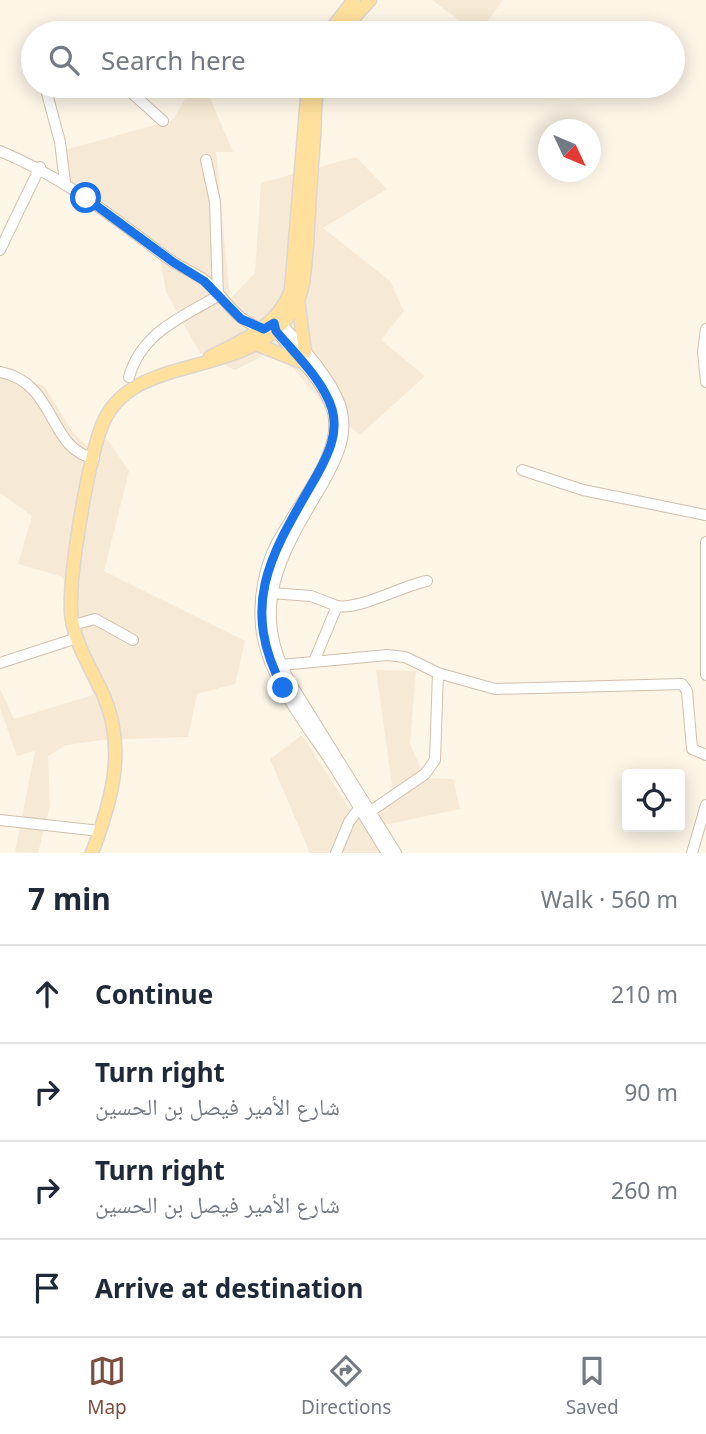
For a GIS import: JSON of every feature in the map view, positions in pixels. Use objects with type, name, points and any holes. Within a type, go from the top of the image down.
[{"type":"main road","points":[[337,21],[354,0]]},
{"type":"main road","points":[[351,21],[370,0]]},
{"type":"main road","points":[[195,365],[274,325],[289,296],[295,272],[307,98]]},
{"type":"main road","points":[[258,345],[303,357],[298,300],[306,254],[317,98]]},
{"type":"main road","points":[[92,853],[115,775],[116,737],[110,713],[77,638],[70,604],[94,458],[104,422],[124,395],[157,377],[195,365],[223,360],[258,345],[298,300]]},
{"type":"street","points":[[48,98],[58,135],[65,182]]},
{"type":"street","points":[[137,98],[163,121]]},
{"type":"street","points":[[0,151],[40,167],[65,182],[173,262],[195,275],[241,319],[274,325],[339,402],[343,437],[328,475],[283,553],[271,593],[272,632],[281,665],[365,809],[387,853]]},
{"type":"street","points":[[206,160],[215,202],[218,296]]},
{"type":"street","points":[[0,250],[40,167]]},
{"type":"street","points":[[195,275],[216,265]]},
{"type":"street","points":[[129,377],[141,352],[168,322],[218,296]]},
{"type":"street","points":[[706,329],[703,352],[706,382]]},
{"type":"street","points":[[303,357],[330,404],[333,434],[325,460],[273,551],[262,588],[261,626],[269,657],[283,688],[396,853]]},
{"type":"street","points":[[0,372],[33,387],[69,444],[85,456],[94,458]]},
{"type":"street","points":[[522,470],[583,491],[706,515]]},
{"type":"street","points":[[706,544],[706,675]]},
{"type":"street","points":[[271,593],[311,596],[337,606],[357,605],[397,588],[427,581]]},
{"type":"street","points":[[315,659],[337,606]]},
{"type":"street","points":[[73,625],[95,619],[133,640]]},
{"type":"street","points":[[0,663],[77,638]]},
{"type":"street","points":[[281,665],[315,659],[397,656],[483,687],[509,689],[682,684],[687,691],[692,749],[706,755]]},
{"type":"street","points":[[336,853],[365,809],[425,774],[435,760],[438,673]]},
{"type":"street","points":[[692,853],[701,841],[706,805]]},
{"type":"street","points":[[0,820],[100,831]]},
{"type":"shaded area","points":[[432,0],[503,0],[488,21],[460,21]]},
{"type":"shaded area","points":[[185,98],[210,98],[233,152],[216,152],[230,299],[255,273],[261,183],[356,157],[387,189],[323,228],[390,281],[404,311],[381,340],[425,376],[360,435],[326,407],[277,349],[235,370],[200,353],[166,292],[159,253],[67,187],[61,151],[173,120]]},
{"type":"shaded area","points":[[0,368],[44,386],[72,431],[87,446],[107,439],[129,471],[104,571],[245,641],[235,684],[197,694],[188,737],[103,740],[66,745],[48,756],[50,806],[38,853],[15,852],[35,751],[17,756],[0,708],[0,689],[14,719],[93,695],[63,577],[18,564],[32,516],[0,493]]},
{"type":"shaded area","points":[[376,670],[416,671],[410,744],[425,778],[453,779],[460,809],[370,828],[389,853],[310,853],[270,759],[302,735],[353,814],[393,792]]},
{"type":"route","points":[[86,198],[173,262],[200,277],[241,319],[264,329],[274,323],[276,331],[319,385],[332,410],[334,428],[330,450],[273,551],[262,588],[262,633],[271,664],[283,688]]}]
